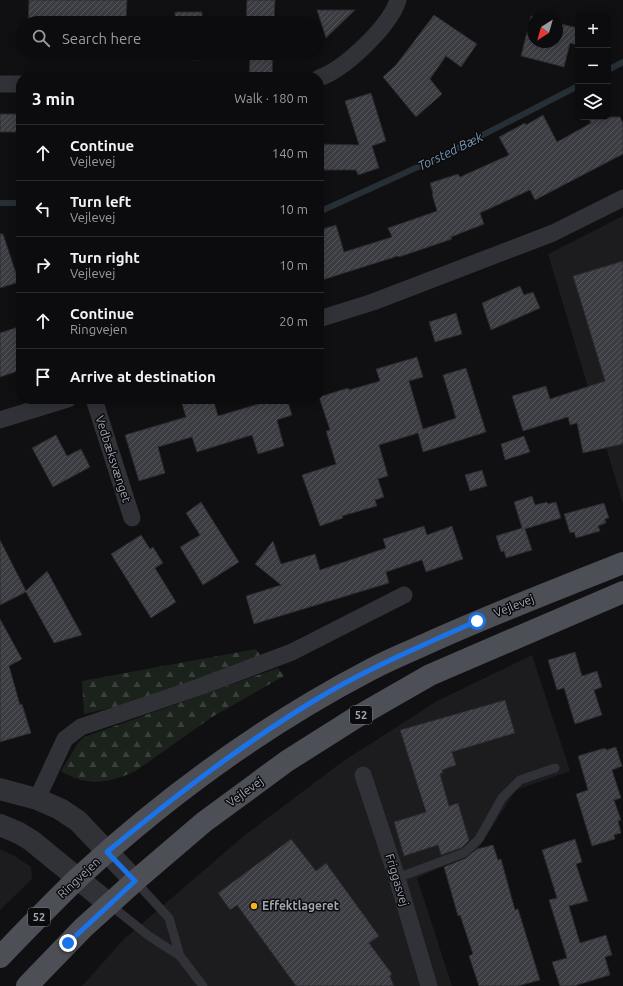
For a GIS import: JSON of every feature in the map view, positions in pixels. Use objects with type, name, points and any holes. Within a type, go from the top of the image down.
[{"type":"main road","name":"Vejlevej","points":[[107,852],[151,816],[244,746],[313,701],[370,670],[470,624],[623,563]]},
{"type":"main road","name":"Vejlevej","points":[[109,904],[204,822],[287,761],[355,718],[430,675],[623,592]]},
{"type":"main road","name":"Ringvejen","points":[[0,957],[78,878],[107,852]]},
{"type":"main road","name":"52","points":[[27,986],[83,928],[109,904]]},
{"type":"street","points":[[324,75],[347,63],[373,38],[395,8],[398,0]]},
{"type":"street","points":[[0,84],[16,84]]},
{"type":"street","points":[[324,317],[373,302],[553,233],[623,198]]},
{"type":"street","points":[[0,420],[52,404]]},
{"type":"street","name":"Vedbæksvænget","points":[[96,404],[132,518]]},
{"type":"street","points":[[37,799],[65,738],[82,726],[202,686],[292,652],[404,595]]},
{"type":"street","name":"Friggasvej","points":[[363,775],[429,986]]},
{"type":"street","points":[[0,789],[37,799],[60,809],[78,821],[135,881]]},
{"type":"street","points":[[0,825],[19,833],[32,841],[109,904]]},
{"type":"lane","points":[[396,878],[464,853],[479,839],[502,798],[520,780],[556,768]]},
{"type":"lane","points":[[135,881],[169,918],[180,956]]},
{"type":"lane","points":[[109,904],[149,936],[180,956],[203,986]]},
{"type":"shaded area","points":[[623,216],[623,504],[548,254]]},
{"type":"shaded area","points":[[532,655],[570,771],[516,790],[476,852],[417,878],[452,986],[82,986],[124,939],[245,835],[342,762],[437,701]]},
{"type":"shaded area","points":[[0,849],[15,856],[31,867],[32,879],[0,910]]},
{"type":"green space","points":[[256,649],[263,659],[154,698],[84,714],[82,681]]},
{"type":"green space","points":[[278,668],[284,676],[212,717],[134,772],[115,779],[97,782],[79,779],[61,771],[78,743],[84,737]]},
{"type":"building","points":[[29,0],[127,0],[126,16],[28,16]]},
{"type":"building","points":[[247,0],[275,0],[274,16],[246,16]]},
{"type":"building","points":[[317,10],[355,10],[326,38],[324,32],[324,16],[319,16]]},
{"type":"building","points":[[175,12],[202,12],[202,16],[175,16]]},
{"type":"building","points":[[434,15],[477,44],[461,67],[446,56],[430,79],[442,94],[416,117],[383,77],[396,65]]},
{"type":"building","points":[[563,24],[575,27],[575,44],[570,43],[564,67],[521,56],[527,32],[527,48],[563,48]]},
{"type":"building","points":[[250,60],[273,60],[272,72],[249,72]]},
{"type":"building","points":[[371,93],[386,141],[372,146],[379,168],[358,175],[356,170],[324,170],[324,144],[359,145],[345,101]]},
{"type":"building","points":[[0,114],[16,114],[16,132],[0,132]]},
{"type":"building","points":[[543,115],[557,142],[591,123],[590,120],[611,120],[611,117],[620,117],[623,123],[623,154],[535,200],[530,190],[480,213],[484,224],[451,237],[452,239],[399,257],[398,256],[324,279],[324,229],[336,225],[344,252],[392,237],[388,228],[437,211],[430,183],[458,174],[460,177],[509,155],[499,137],[525,123],[526,125]]},
{"type":"building","points":[[0,234],[3,234],[16,273],[16,283],[0,288]]},
{"type":"building","points":[[623,261],[623,444],[583,453],[577,423],[570,425],[568,417],[523,431],[512,396],[546,386],[550,399],[605,381],[573,276]]},
{"type":"building","points":[[520,286],[524,295],[533,292],[540,308],[491,330],[482,303]]},
{"type":"building","points":[[456,313],[462,334],[435,342],[429,322]]},
{"type":"building","points":[[16,328],[16,372],[0,377],[0,333]]},
{"type":"building","points":[[417,357],[423,377],[409,381],[423,429],[456,418],[443,375],[466,368],[486,432],[423,452],[418,433],[379,445],[388,476],[378,479],[384,497],[375,500],[377,506],[342,516],[343,518],[320,526],[302,475],[336,464],[326,431],[330,430],[321,404],[324,404],[324,395],[348,388],[349,390],[380,381],[376,369]]},
{"type":"building","points":[[182,404],[214,404],[218,416],[258,404],[289,404],[292,415],[277,420],[284,446],[258,454],[252,435],[197,452],[192,437],[158,447],[165,473],[139,481],[125,435],[186,417]]},
{"type":"building","points":[[56,435],[67,456],[81,449],[90,467],[53,487],[32,448]]},
{"type":"building","points":[[524,436],[530,452],[505,460],[501,444]]},
{"type":"building","points":[[482,470],[487,486],[470,491],[465,475]]},
{"type":"building","points":[[532,496],[535,505],[547,502],[548,504],[556,502],[561,518],[525,529],[532,550],[506,558],[504,551],[501,552],[496,536],[522,528],[514,502]]},
{"type":"building","points":[[201,502],[239,562],[203,585],[180,547],[200,535],[186,513]]},
{"type":"building","points":[[604,503],[609,518],[605,519],[606,523],[598,526],[600,531],[576,538],[574,532],[570,533],[564,514]]},
{"type":"building","points":[[424,526],[427,535],[452,526],[463,559],[426,572],[422,560],[386,572],[389,583],[254,624],[246,596],[281,585],[255,564],[273,541],[281,564],[315,554],[320,570],[386,548],[383,539]]},
{"type":"building","points":[[141,535],[150,549],[153,547],[163,563],[155,568],[176,602],[151,618],[111,554]]},
{"type":"building","points":[[0,540],[26,591],[47,571],[82,635],[54,643],[26,592],[0,605]]},
{"type":"building","points":[[0,619],[22,659],[9,666],[20,705],[22,704],[31,733],[0,742]]},
{"type":"building","points":[[575,652],[582,676],[597,671],[602,687],[594,690],[602,715],[575,724],[564,688],[557,690],[548,660]]},
{"type":"building","points":[[505,700],[515,733],[452,752],[456,765],[442,770],[443,773],[440,774],[449,806],[458,803],[469,840],[461,848],[441,855],[438,845],[404,856],[394,822],[426,812],[400,730]]},
{"type":"building","points":[[616,747],[622,766],[612,770],[621,798],[614,800],[621,820],[618,821],[621,833],[614,835],[615,839],[592,846],[576,794],[588,790],[578,756],[605,748],[606,750]]},
{"type":"building","points":[[291,839],[316,871],[326,863],[379,936],[369,943],[392,974],[390,976],[394,986],[296,986],[237,905],[230,910],[218,893]]},
{"type":"building","points":[[575,839],[582,862],[576,864],[588,901],[569,906],[580,943],[606,935],[612,955],[605,957],[610,975],[574,986],[560,986],[552,962],[567,958],[549,900],[557,898],[542,850]]},
{"type":"building","points":[[493,845],[498,860],[501,859],[515,910],[518,909],[540,980],[518,986],[479,986],[469,956],[473,954],[460,915],[458,916],[444,867],[466,858],[477,849]]},
{"type":"waterway","name":"Torsted Bæk","points":[[611,68],[623,62]]},
{"type":"waterway","name":"Torsted Bæk","points":[[324,210],[442,156],[575,88]]},
{"type":"waterway","name":"Torsted Bæk","points":[[0,203],[16,203]]},
{"type":"place","name":"Effektlageret","points":[[254,906]]},
{"type":"route","points":[[68,943],[135,881],[107,852],[151,816],[202,776],[256,737],[313,701],[370,670],[477,621]]}]
